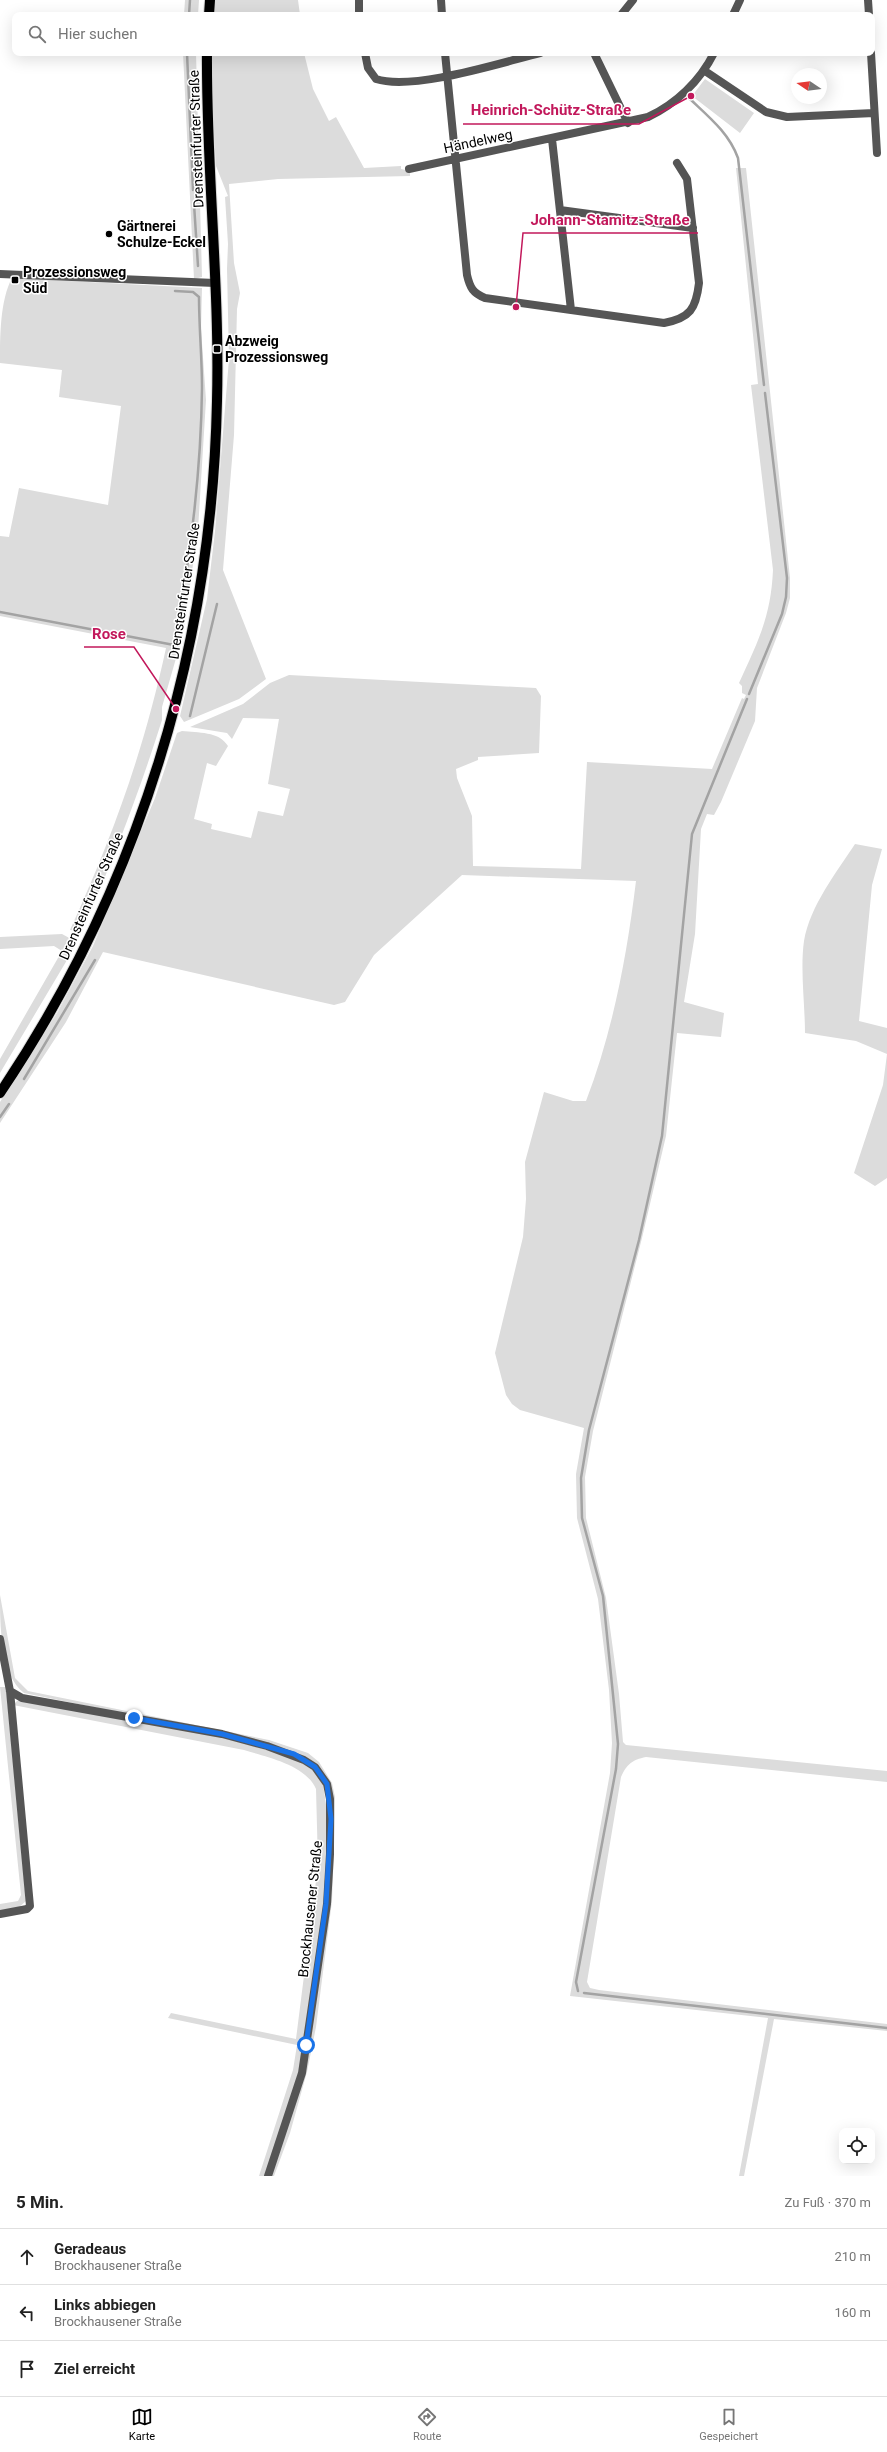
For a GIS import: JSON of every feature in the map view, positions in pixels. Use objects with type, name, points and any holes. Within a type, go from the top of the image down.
[{"type":"main road","points":[[209,12],[210,0]]},
{"type":"main road","name":"Drensteinfurter Straße","points":[[0,1093],[54,1007],[105,907],[149,796],[172,724],[188,658],[201,588],[209,531],[217,400],[215,283],[207,102],[207,56]]},
{"type":"street","points":[[359,0],[359,12]]},
{"type":"street","points":[[441,0],[442,12]]},
{"type":"street","points":[[623,12],[633,0]]},
{"type":"street","points":[[734,12],[740,0]]},
{"type":"street","points":[[868,0],[869,12]]},
{"type":"street","points":[[366,56],[368,68],[376,79],[386,83],[448,76],[528,56]]},
{"type":"street","points":[[445,56],[469,287],[475,294],[485,298],[664,323],[682,320],[692,310],[697,297],[699,283],[687,179],[678,163]]},
{"type":"street","points":[[595,56],[628,123]]},
{"type":"street","name":"Händelweg","points":[[409,169],[628,123],[663,110],[705,71],[712,56]]},
{"type":"street","points":[[871,56],[876,153]]},
{"type":"street","points":[[705,71],[773,114],[786,117],[874,113]]},
{"type":"street","points":[[552,139],[571,310]]},
{"type":"street","points":[[560,210],[692,228]]},
{"type":"street","points":[[0,274],[215,283]]},
{"type":"street","points":[[0,1639],[10,1691],[30,1906],[27,1909],[0,1914]]},
{"type":"street","name":"Brockhausener Straße","points":[[10,1691],[22,1698],[222,1734],[267,1746],[304,1760],[315,1767],[327,1784],[330,1799],[330,1854],[326,1904],[302,2073],[268,2176]]},
{"type":"shaded area","points":[[185,0],[199,0],[198,12],[184,12]]},
{"type":"shaded area","points":[[215,0],[298,0],[300,12],[214,12]]},
{"type":"shaded area","points":[[183,56],[196,56],[202,277],[194,279]]},
{"type":"shaded area","points":[[212,56],[305,56],[313,89],[329,121],[336,117],[364,168],[401,166],[401,169],[410,171],[410,176],[278,179],[229,184],[234,263],[240,293],[237,309],[234,435],[223,570],[266,679],[239,699],[184,722],[180,716],[207,599],[215,531],[229,359],[227,269],[228,244],[225,197],[228,196],[216,166],[212,103]]},
{"type":"shaded area","points":[[705,79],[754,113],[740,133],[692,96]]},
{"type":"shaded area","points":[[736,168],[746,168],[790,578],[790,598],[786,613],[757,688],[755,721],[721,802],[714,815],[707,814],[701,829],[695,934],[684,1002],[724,1013],[721,1037],[677,1033],[666,1136],[642,1238],[593,1431],[585,1477],[586,1518],[606,1598],[619,1694],[623,1742],[626,1745],[887,1771],[887,1782],[646,1757],[630,1763],[621,1777],[587,1982],[590,1988],[599,1990],[887,2024],[887,2031],[774,2019],[744,2176],[739,2176],[768,2018],[570,1996],[610,1773],[612,1743],[609,1690],[598,1599],[577,1518],[576,1474],[584,1428],[520,1410],[512,1404],[506,1395],[495,1353],[523,1237],[526,1199],[525,1162],[544,1092],[573,1101],[586,1101],[604,1048],[618,992],[636,881],[462,875],[374,955],[345,1002],[334,1005],[103,952],[66,1022],[0,1123],[0,1102],[57,1013],[93,946],[155,798],[177,733],[182,731],[214,735],[224,741],[228,746],[216,766],[207,763],[194,819],[212,824],[211,829],[251,838],[258,811],[283,816],[290,789],[268,784],[279,719],[243,718],[232,739],[227,733],[190,727],[243,704],[270,683],[289,675],[536,688],[541,696],[539,753],[478,757],[478,760],[456,769],[457,778],[472,816],[473,866],[581,869],[587,762],[712,769],[742,698],[744,699],[746,695],[742,693],[742,686],[739,683],[758,641],[766,615],[770,601],[773,570],[751,385],[758,384]]},
{"type":"shaded area","points":[[12,278],[202,288],[201,329],[206,400],[198,530],[183,634],[162,707],[162,720],[145,772],[126,824],[95,900],[84,926],[78,931],[70,930],[100,861],[126,792],[148,722],[166,648],[0,616],[0,536],[9,537],[19,488],[108,505],[121,406],[59,397],[62,370],[0,363],[3,308],[8,287]]},
{"type":"shaded area","points":[[855,844],[882,849],[872,885],[859,1021],[887,1028],[887,1054],[856,1041],[805,1033],[802,963],[807,928],[825,890]]},
{"type":"shaded area","points":[[62,934],[73,940],[75,944],[70,955],[0,1073],[0,1059],[62,951],[54,946],[0,949],[0,937]]},
{"type":"shaded area","points":[[887,1054],[887,1178],[875,1186],[854,1173],[883,1085]]},
{"type":"shaded area","points":[[0,1595],[15,1678],[28,1691],[269,1740],[308,1753],[319,1762],[332,1783],[335,1797],[335,1818],[332,1901],[316,2027],[307,2072],[290,2133],[274,2176],[271,2176],[312,2027],[333,1798],[306,1757],[269,1743],[24,1693],[16,1685],[10,1674],[6,1661],[1,1634]]},
{"type":"shaded area","points":[[0,1687],[6,1687],[26,1901],[17,1909],[0,1912],[0,1904],[18,1901],[21,1895]]},
{"type":"shaded area","points":[[21,1700],[221,1737],[293,1757],[314,1770],[323,1784],[328,1818],[324,1903],[299,2071],[266,2176],[259,2176],[293,2070],[297,2045],[168,2018],[171,2013],[296,2039],[318,1865],[316,1789],[304,1774],[285,1763],[274,1759],[244,1750],[13,1705],[17,1701]]},
{"type":"waterway","points":[[189,12],[190,0]]},
{"type":"waterway","points":[[187,56],[193,190]]},
{"type":"waterway","points":[[690,99],[724,133],[738,158],[764,385]]},
{"type":"waterway","points":[[194,204],[198,266]]},
{"type":"waterway","points":[[0,612],[174,645],[194,517],[202,388],[199,297],[193,292],[175,291]]},
{"type":"waterway","points":[[749,694],[782,614],[786,597],[787,578],[765,393]]},
{"type":"waterway","points":[[190,716],[217,604]]},
{"type":"waterway","points":[[578,1991],[576,1982],[616,1769],[618,1744],[603,1596],[582,1518],[581,1478],[589,1430],[639,1240],[662,1136],[692,834],[747,699]]},
{"type":"waterway","points":[[24,1079],[95,960]]},
{"type":"waterway","points":[[0,1117],[9,1104]]},
{"type":"waterway","points":[[584,1993],[887,2028]]},
{"type":"place","name":"Heinrich-Schütz-Straße","points":[[691,96]]},
{"type":"place","name":"Gärtnerei Schulze-Eckel","points":[[109,234]]},
{"type":"place","name":"Prozessionsweg Süd","points":[[15,280]]},
{"type":"place","name":"Johann-Stamitz-Straße","points":[[516,307]]},
{"type":"place","name":"Abzweig Prozessionsweg","points":[[217,349]]},
{"type":"place","name":"Rose","points":[[176,709]]},
{"type":"route","points":[[134,1718],[222,1734],[294,1754],[315,1767],[327,1784],[330,1799],[331,1819],[326,1904],[306,2045]]}]
